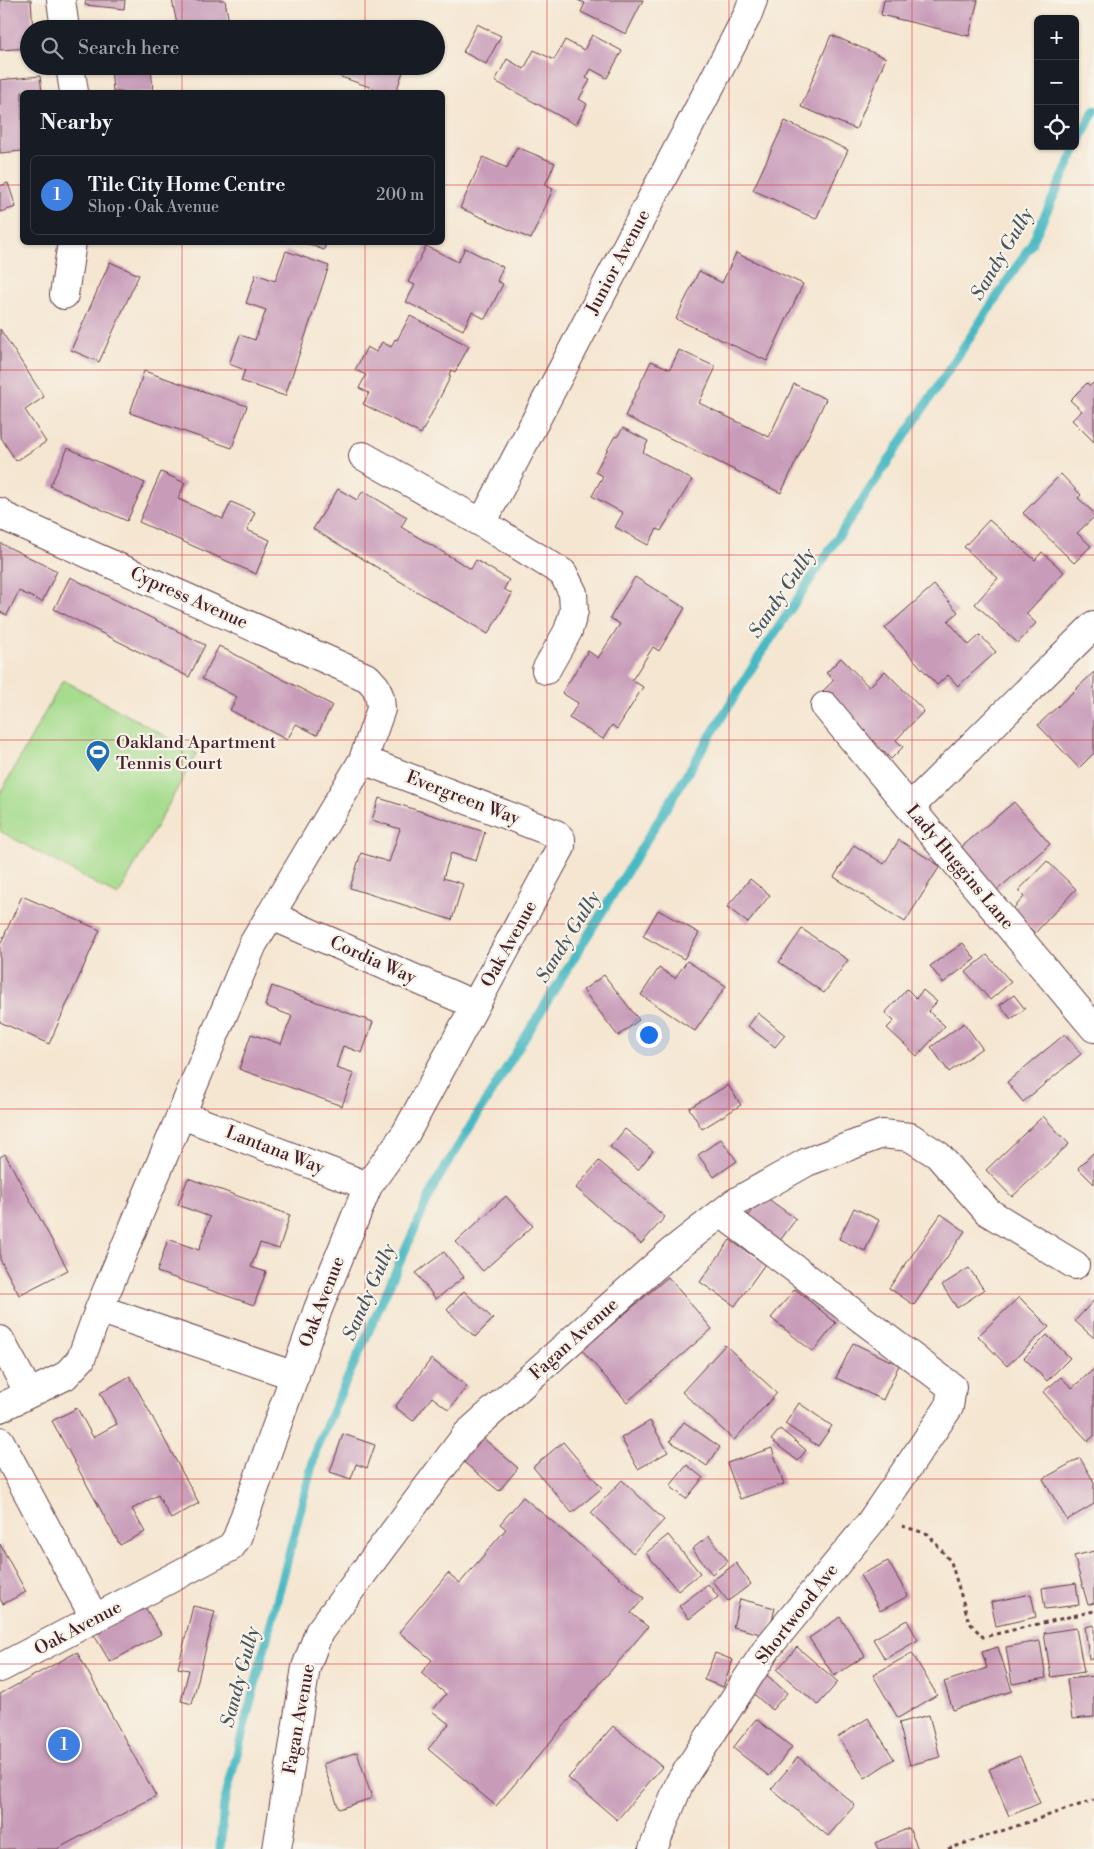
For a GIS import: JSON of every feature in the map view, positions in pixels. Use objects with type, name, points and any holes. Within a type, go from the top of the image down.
[{"type":"street","points":[[61,0],[64,20]]},
{"type":"street","name":"Junior Avenue","points":[[482,523],[747,16],[753,0]]},
{"type":"street","points":[[71,75],[74,90]]},
{"type":"street","points":[[64,295],[72,245]]},
{"type":"street","points":[[363,456],[482,523],[563,573],[574,593],[574,611],[568,631],[546,670]]},
{"type":"street","name":"Cypress Avenue","points":[[0,512],[3,516],[368,678],[376,687],[381,709],[363,760]]},
{"type":"street","points":[[910,807],[1094,625]]},
{"type":"street","name":"Lady Huggins Lane","points":[[826,706],[1094,1028]]},
{"type":"street","points":[[0,1408],[65,1376],[81,1359],[99,1310],[253,944],[363,760]]},
{"type":"street","name":"Evergreen Way","points":[[363,760],[556,834],[561,839]]},
{"type":"street","name":"Oak Avenue","points":[[0,1668],[231,1546],[237,1538],[318,1309],[368,1186],[406,1133],[561,847],[561,839]]},
{"type":"street","name":"Cordia Way","points":[[270,915],[475,1005]]},
{"type":"street","name":"Lantana Way","points":[[182,1115],[368,1186]]},
{"type":"street","name":"Fagan Avenue","points":[[277,1849],[306,1666],[320,1632],[467,1434],[671,1252],[734,1203],[807,1162],[882,1134],[910,1138],[938,1155],[988,1212],[1074,1265]]},
{"type":"street","name":"Shortwood Ave","points":[[653,1849],[680,1782],[768,1647],[870,1523],[949,1407],[952,1386],[721,1213]]},
{"type":"street","points":[[99,1310],[295,1376]]},
{"type":"street","points":[[0,1340],[29,1393]]},
{"type":"street","points":[[0,1441],[95,1618]]},
{"type":"path","points":[[870,1523],[891,1522],[928,1534],[951,1562],[970,1622],[984,1637],[1094,1612]]},
{"type":"path","points":[[948,1849],[1094,1800]]},
{"type":"green space","name":"Oakland Apartment Tennis Court","points":[[63,680],[197,753],[118,896],[0,831],[0,794]]},
{"type":"building","points":[[0,0],[31,0],[32,20],[20,20],[20,49],[0,50]]},
{"type":"building","points":[[86,0],[125,0],[124,9],[85,5]]},
{"type":"building","points":[[172,0],[225,0],[228,20],[176,20]]},
{"type":"building","points":[[577,0],[643,0],[626,34],[581,12],[585,3]]},
{"type":"building","points":[[884,0],[978,0],[969,36],[881,15]]},
{"type":"building","points":[[477,24],[501,36],[486,64],[463,52]]},
{"type":"building","points":[[592,35],[622,51],[607,78],[591,69],[586,78],[590,80],[579,99],[587,104],[576,125],[495,81],[507,59],[524,69],[534,50],[554,60],[565,40],[584,50]]},
{"type":"building","points":[[831,35],[886,58],[856,129],[801,107]]},
{"type":"building","points":[[112,75],[152,75],[153,90],[113,90]]},
{"type":"building","points":[[336,75],[402,75],[397,90],[378,90]]},
{"type":"building","points":[[40,76],[42,90],[20,90],[20,151],[0,153],[0,80]]},
{"type":"building","points":[[785,121],[848,150],[816,219],[753,190]]},
{"type":"building","points":[[517,147],[555,163],[545,185],[553,189],[531,239],[460,208],[483,157],[507,168]]},
{"type":"building","points":[[8,183],[16,207],[0,212],[0,186]]},
{"type":"building","points":[[310,245],[325,245],[324,250]]},
{"type":"building","points":[[426,246],[458,262],[465,248],[503,267],[497,281],[503,284],[485,319],[472,312],[463,330],[406,302],[415,285],[408,282]]},
{"type":"building","points":[[286,251],[329,266],[285,396],[241,381],[245,370],[229,364],[240,335],[255,340],[266,310],[246,303],[256,274],[275,281]]},
{"type":"building","points":[[736,253],[803,284],[767,361],[676,319],[699,271],[722,283]]},
{"type":"building","points":[[110,262],[139,275],[99,362],[71,350]]},
{"type":"building","points":[[410,316],[469,346],[455,372],[451,370],[449,375],[451,376],[421,434],[363,404],[369,393],[359,388],[366,375],[355,370],[367,347],[376,352],[382,342],[391,347]]},
{"type":"building","points":[[0,329],[44,397],[25,410],[46,442],[16,461],[0,436]]},
{"type":"building","points":[[679,350],[716,367],[699,403],[769,437],[794,384],[826,399],[781,493],[625,416],[651,361],[670,369]]},
{"type":"building","points":[[144,371],[247,406],[232,448],[130,413]]},
{"type":"building","points":[[1094,382],[1094,442],[1072,420],[1082,411],[1070,400],[1087,383],[1090,386]]},
{"type":"building","points":[[623,428],[648,441],[643,452],[692,480],[661,531],[657,529],[648,545],[615,527],[623,513],[592,496],[603,476],[595,472],[615,436],[617,437]]},
{"type":"building","points":[[68,448],[145,483],[127,521],[50,486]]},
{"type":"building","points":[[161,472],[185,483],[178,499],[223,519],[231,502],[255,512],[247,530],[270,540],[256,574],[139,522]]},
{"type":"building","points":[[1061,474],[1081,495],[1078,498],[1094,513],[1094,517],[1077,533],[1091,546],[1074,563],[1023,513]]},
{"type":"building","points":[[338,489],[357,500],[363,491],[407,517],[401,527],[471,569],[476,560],[509,580],[504,589],[512,594],[488,634],[313,529]]},
{"type":"building","points":[[989,520],[1035,560],[1042,552],[1064,572],[1026,614],[1036,623],[1018,643],[975,604],[998,578],[964,547]]},
{"type":"building","points":[[0,543],[57,571],[42,602],[19,591],[7,615],[0,612]]},
{"type":"building","points":[[70,577],[205,645],[189,677],[54,609]]},
{"type":"building","points":[[635,577],[685,608],[659,651],[653,647],[632,680],[643,687],[617,729],[612,725],[603,739],[569,718],[578,703],[562,693],[588,651],[598,658],[620,624],[610,618]]},
{"type":"building","points":[[934,585],[958,612],[948,621],[969,645],[980,635],[996,652],[958,686],[948,675],[937,685],[885,628]]},
{"type":"building","points":[[219,646],[332,705],[317,735],[296,724],[287,740],[230,710],[237,697],[202,679]]},
{"type":"building","points":[[841,658],[869,687],[885,671],[924,711],[896,740],[903,747],[891,759],[882,750],[877,755],[819,695],[834,680],[826,673]]},
{"type":"building","points":[[1094,672],[1094,753],[1079,768],[1038,725]]},
{"type":"building","points":[[379,798],[485,832],[476,861],[451,853],[443,878],[463,884],[452,920],[350,888],[361,853],[389,862],[400,829],[372,820]]},
{"type":"building","points":[[1014,802],[1050,844],[996,891],[959,849]]},
{"type":"building","points":[[899,840],[940,866],[905,922],[834,877],[854,845],[884,864]]},
{"type":"building","points":[[1047,861],[1076,889],[1035,933],[1011,911],[1024,897],[1018,891]]},
{"type":"building","points":[[750,879],[770,895],[748,923],[727,907]]},
{"type":"building","points":[[22,896],[100,930],[49,1044],[0,1022],[0,945]]},
{"type":"building","points":[[658,910],[699,933],[684,959],[643,936]]},
{"type":"building","points":[[802,929],[848,960],[824,993],[779,962]]},
{"type":"building","points":[[963,943],[975,959],[943,983],[930,966]]},
{"type":"building","points":[[987,955],[1011,982],[990,1000],[966,972]]},
{"type":"building","points":[[687,961],[726,986],[695,1031],[641,995],[659,968],[675,978]]},
{"type":"building","points":[[604,975],[639,1020],[618,1036],[583,990]]},
{"type":"building","points":[[272,986],[373,1022],[362,1053],[343,1046],[336,1068],[354,1074],[342,1106],[239,1069],[251,1034],[281,1044],[292,1016],[265,1006]]},
{"type":"building","points":[[907,989],[916,998],[923,990],[937,1002],[928,1011],[945,1026],[917,1056],[887,1028],[894,1021],[885,1013]]},
{"type":"building","points":[[1014,995],[1025,1009],[1011,1019],[1000,1005]]},
{"type":"building","points":[[758,1013],[785,1035],[775,1047],[748,1026]]},
{"type":"building","points":[[964,1023],[982,1048],[949,1072],[931,1047]]},
{"type":"building","points":[[1065,1034],[1081,1054],[1023,1102],[1007,1082]]},
{"type":"building","points":[[728,1085],[741,1105],[702,1129],[689,1108]]},
{"type":"building","points":[[1043,1116],[1069,1144],[1012,1197],[986,1170]]},
{"type":"building","points":[[625,1129],[653,1151],[638,1170],[610,1147]]},
{"type":"building","points":[[721,1139],[737,1161],[714,1177],[698,1155]]},
{"type":"building","points":[[1094,1152],[1094,1184],[1078,1168]]},
{"type":"building","points":[[5,1154],[68,1270],[19,1295],[0,1259],[0,1157]]},
{"type":"building","points":[[599,1161],[665,1217],[641,1244],[576,1188]]},
{"type":"building","points":[[188,1178],[290,1215],[279,1249],[260,1243],[251,1267],[266,1272],[254,1305],[157,1272],[168,1239],[199,1250],[210,1217],[178,1205]]},
{"type":"building","points":[[763,1195],[796,1219],[779,1242],[746,1218]]},
{"type":"building","points":[[506,1196],[533,1226],[483,1271],[456,1242]]},
{"type":"building","points":[[854,1208],[879,1220],[865,1251],[839,1239]]},
{"type":"building","points":[[941,1214],[965,1231],[914,1305],[889,1288]]},
{"type":"building","points":[[730,1240],[765,1264],[735,1306],[700,1282]]},
{"type":"building","points":[[444,1252],[464,1277],[436,1299],[416,1273]]},
{"type":"building","points":[[969,1268],[984,1290],[957,1308],[942,1285]]},
{"type":"building","points":[[668,1277],[712,1329],[627,1402],[582,1350]]},
{"type":"building","points":[[795,1289],[836,1323],[813,1352],[771,1318]]},
{"type":"building","points":[[464,1291],[493,1319],[475,1337],[447,1310]]},
{"type":"building","points":[[1019,1297],[1049,1327],[1007,1366],[978,1336]]},
{"type":"building","points":[[1094,1300],[1094,1338],[1075,1321]]},
{"type":"building","points":[[1047,1335],[1070,1358],[1047,1381],[1024,1358]]},
{"type":"building","points":[[853,1343],[899,1365],[883,1400],[836,1378]]},
{"type":"building","points":[[725,1345],[777,1393],[734,1440],[682,1392]]},
{"type":"building","points":[[431,1359],[467,1386],[449,1410],[432,1397],[413,1421],[395,1407]]},
{"type":"building","points":[[1094,1369],[1094,1436],[1088,1441],[1043,1392],[1061,1377],[1072,1388]]},
{"type":"building","points":[[130,1376],[199,1503],[171,1519],[158,1495],[132,1509],[145,1532],[120,1545],[52,1421],[77,1408],[93,1437],[117,1424],[100,1393]]},
{"type":"building","points":[[799,1403],[832,1426],[818,1446],[785,1424]]},
{"type":"building","points":[[650,1421],[668,1452],[638,1469],[621,1438]]},
{"type":"building","points":[[684,1422],[720,1447],[707,1466],[670,1441]]},
{"type":"building","points":[[780,1429],[806,1450],[798,1461],[771,1440]]},
{"type":"building","points":[[475,1431],[518,1468],[499,1491],[455,1455]]},
{"type":"building","points":[[343,1434],[375,1445],[367,1468],[356,1464],[351,1479],[330,1472]]},
{"type":"building","points":[[563,1442],[602,1488],[572,1513],[533,1467]]},
{"type":"building","points":[[772,1448],[784,1484],[740,1499],[727,1463]]},
{"type":"building","points":[[1080,1458],[1094,1482],[1094,1504],[1067,1520],[1043,1479]]},
{"type":"building","points":[[687,1465],[703,1478],[686,1499],[670,1486]]},
{"type":"building","points":[[622,1480],[664,1520],[633,1553],[591,1513]]},
{"type":"building","points":[[523,1497],[644,1598],[631,1613],[648,1627],[496,1806],[428,1749],[449,1724],[432,1711],[446,1694],[421,1673],[432,1660],[399,1632],[448,1573],[460,1583],[506,1529],[500,1524]]},
{"type":"building","points":[[668,1535],[700,1573],[678,1591],[646,1553]]},
{"type":"building","points":[[709,1536],[728,1561],[712,1574],[692,1549]]},
{"type":"building","points":[[0,1544],[26,1592],[3,1604],[0,1599]]},
{"type":"building","points":[[1094,1551],[1094,1603],[1088,1605],[1074,1556]]},
{"type":"building","points":[[888,1561],[908,1596],[880,1611],[860,1575]]},
{"type":"building","points":[[736,1563],[751,1584],[728,1601],[712,1581]]},
{"type":"building","points":[[1076,1583],[1079,1605],[1045,1609],[1042,1588]]},
{"type":"building","points":[[708,1584],[718,1597],[689,1619],[679,1606]]},
{"type":"building","points":[[1031,1594],[1036,1617],[996,1626],[991,1602]]},
{"type":"building","points":[[740,1599],[775,1608],[768,1636],[733,1627]]},
{"type":"building","points":[[193,1606],[215,1611],[192,1704],[181,1701],[189,1670],[178,1668]]},
{"type":"building","points":[[145,1607],[161,1634],[110,1662],[94,1635]]},
{"type":"building","points":[[840,1617],[865,1656],[834,1676],[809,1638]]},
{"type":"building","points":[[907,1620],[918,1640],[885,1659],[873,1639]]},
{"type":"building","points":[[1094,1625],[1094,1659],[1089,1659],[1085,1627]]},
{"type":"building","points":[[1076,1628],[1084,1672],[1051,1677],[1044,1633]]},
{"type":"building","points":[[1040,1641],[1046,1678],[1012,1684],[1006,1647]]},
{"type":"building","points":[[797,1647],[838,1682],[818,1705],[777,1670]]},
{"type":"building","points":[[998,1647],[1012,1691],[953,1710],[944,1682],[987,1668],[982,1652]]},
{"type":"building","points":[[77,1652],[156,1796],[57,1849],[0,1849],[0,1694]]},
{"type":"building","points":[[715,1653],[733,1660],[723,1687],[704,1680]]},
{"type":"building","points":[[912,1653],[937,1695],[898,1718],[873,1675]]},
{"type":"building","points":[[761,1670],[787,1693],[772,1710],[746,1687]]},
{"type":"building","points":[[1094,1676],[1094,1717],[1072,1719],[1067,1679]]},
{"type":"building","points":[[929,1715],[940,1757],[910,1765],[899,1723]]},
{"type":"building","points":[[868,1718],[894,1759],[865,1778],[838,1737]]},
{"type":"building","points":[[756,1719],[792,1747],[769,1776],[733,1748]]},
{"type":"building","points":[[613,1726],[662,1767],[617,1820],[568,1778]]},
{"type":"building","points":[[357,1752],[372,1798],[339,1809],[323,1764]]},
{"type":"building","points":[[1020,1756],[1040,1803],[1009,1816],[989,1769]]},
{"type":"building","points":[[798,1757],[855,1805],[828,1836],[771,1789]]},
{"type":"building","points":[[909,1828],[918,1849],[878,1849],[875,1843]]},
{"type":"waterway","name":"Sandy Gully","points":[[220,1849],[224,1804],[317,1446],[435,1184],[757,660],[1031,245],[1094,110]]},
{"type":"place","name":"Oakland Apartment Tennis Court","points":[[98,773]]},
{"type":"place","name":"Tile City Home Centre","points":[[64,1745]]}]
